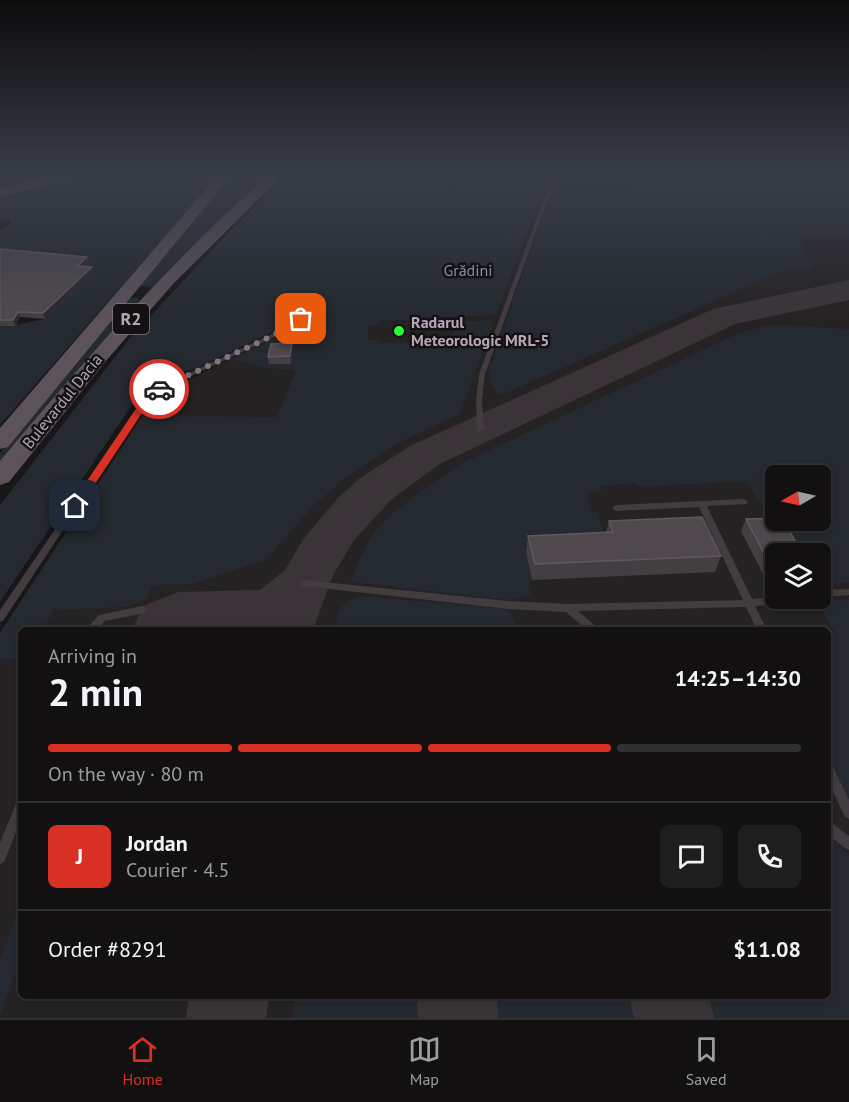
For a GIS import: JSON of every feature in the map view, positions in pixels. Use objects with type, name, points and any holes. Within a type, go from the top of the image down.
[{"type":"main road","name":"Bulevardul Dacia","points":[[0,442],[187,222]]},
{"type":"main road","name":"Bulevardul Dacia","points":[[0,477],[80,378],[154,293],[225,222]]},
{"type":"main road","points":[[129,291],[154,293]]},
{"type":"lane","points":[[480,429],[479,400],[482,374],[538,222]]},
{"type":"lane","points":[[0,618],[151,393],[272,336],[315,310]]},
{"type":"lane","points":[[616,508],[744,502]]},
{"type":"lane","points":[[702,504],[761,627]]},
{"type":"lane","points":[[304,584],[507,605],[568,608],[765,602]]},
{"type":"lane","points":[[831,593],[849,592]]},
{"type":"lane","points":[[568,608],[590,627]]},
{"type":"lane","points":[[93,627],[102,618],[142,610]]},
{"type":"lane","points":[[831,775],[849,813]]},
{"type":"lane","points":[[0,858],[18,813]]},
{"type":"lane","points":[[831,829],[849,844]]},
{"type":"shaded area","points":[[390,222],[849,222],[849,1018],[0,1018],[0,633],[152,401],[165,392],[309,319],[320,310]]},
{"type":"green space","points":[[10,222],[178,222],[0,425],[0,326],[45,319],[0,254],[0,230],[6,228]]},
{"type":"green space","points":[[192,222],[220,222],[152,287],[139,286]]},
{"type":"green space","name":"Grădini","points":[[240,222],[531,222],[496,315],[380,321],[379,325],[368,326],[368,340],[379,339],[379,343],[424,343],[424,337],[446,337],[454,332],[452,322],[494,320],[460,414],[396,444],[348,476],[313,506],[267,559],[193,584],[153,585],[146,599],[126,607],[53,610],[44,627],[18,627],[18,659],[0,659],[0,633],[143,416],[277,417],[296,370],[264,368],[232,359],[301,325],[319,309],[314,309],[271,333],[197,368],[148,381],[0,602],[0,505],[130,338]]},
{"type":"green space","points":[[541,222],[849,222],[849,239],[843,236],[798,237],[813,269],[787,269],[501,395],[492,385],[489,370]]},
{"type":"green space","points":[[137,297],[139,301],[77,371],[0,466],[0,453],[128,299]]},
{"type":"green space","points":[[783,325],[849,329],[849,583],[831,584],[831,543],[784,543],[777,531],[831,531],[831,465],[765,465],[765,511],[751,487],[740,481],[638,487],[636,483],[600,486],[602,491],[589,494],[588,500],[592,512],[597,512],[609,548],[526,552],[532,580],[529,581],[530,595],[509,600],[350,582],[374,532],[393,512],[460,464],[737,334],[765,326]]},
{"type":"green space","points":[[361,596],[506,609],[515,621],[515,627],[336,627],[341,607],[348,601]]},
{"type":"green space","points":[[849,600],[849,802],[831,764],[831,632],[834,632],[822,610],[831,609],[831,601]]},
{"type":"green space","points":[[831,838],[849,856],[849,1018],[690,1018],[685,999],[831,999]]},
{"type":"green space","points":[[18,912],[18,965],[0,1016],[0,960]]},
{"type":"green space","points":[[295,999],[439,999],[440,1018],[293,1018]]},
{"type":"green space","points":[[471,999],[652,999],[657,1018],[473,1018]]},
{"type":"building","points":[[0,249],[87,257],[77,266],[92,267],[43,313],[18,312],[13,320],[0,320]]},
{"type":"building","points":[[292,343],[290,356],[268,357],[271,344]]},
{"type":"building","points":[[702,517],[721,556],[535,564],[528,536],[613,532],[609,521]]},
{"type":"building","points":[[765,518],[765,531],[790,531],[796,543],[765,543],[765,555],[746,519]]},
{"type":"taxiway","points":[[287,627],[308,575],[337,528],[376,489],[425,455],[725,316],[849,290]]},
{"type":"taxiway","points":[[160,627],[162,621],[178,613],[257,612],[279,604],[304,583]]},
{"type":"taxiway","points":[[226,1018],[229,999]]},
{"type":"taxiway","points":[[457,999],[458,1018]]},
{"type":"taxiway","points":[[670,999],[674,1018]]},
{"type":"way so far","points":[[159,389],[272,336],[301,319]]},
{"type":"place","name":"Radarul Meteorologic MRL-5","points":[[399,331]]},
{"type":"route","points":[[75,506],[151,393],[159,389]]}]
